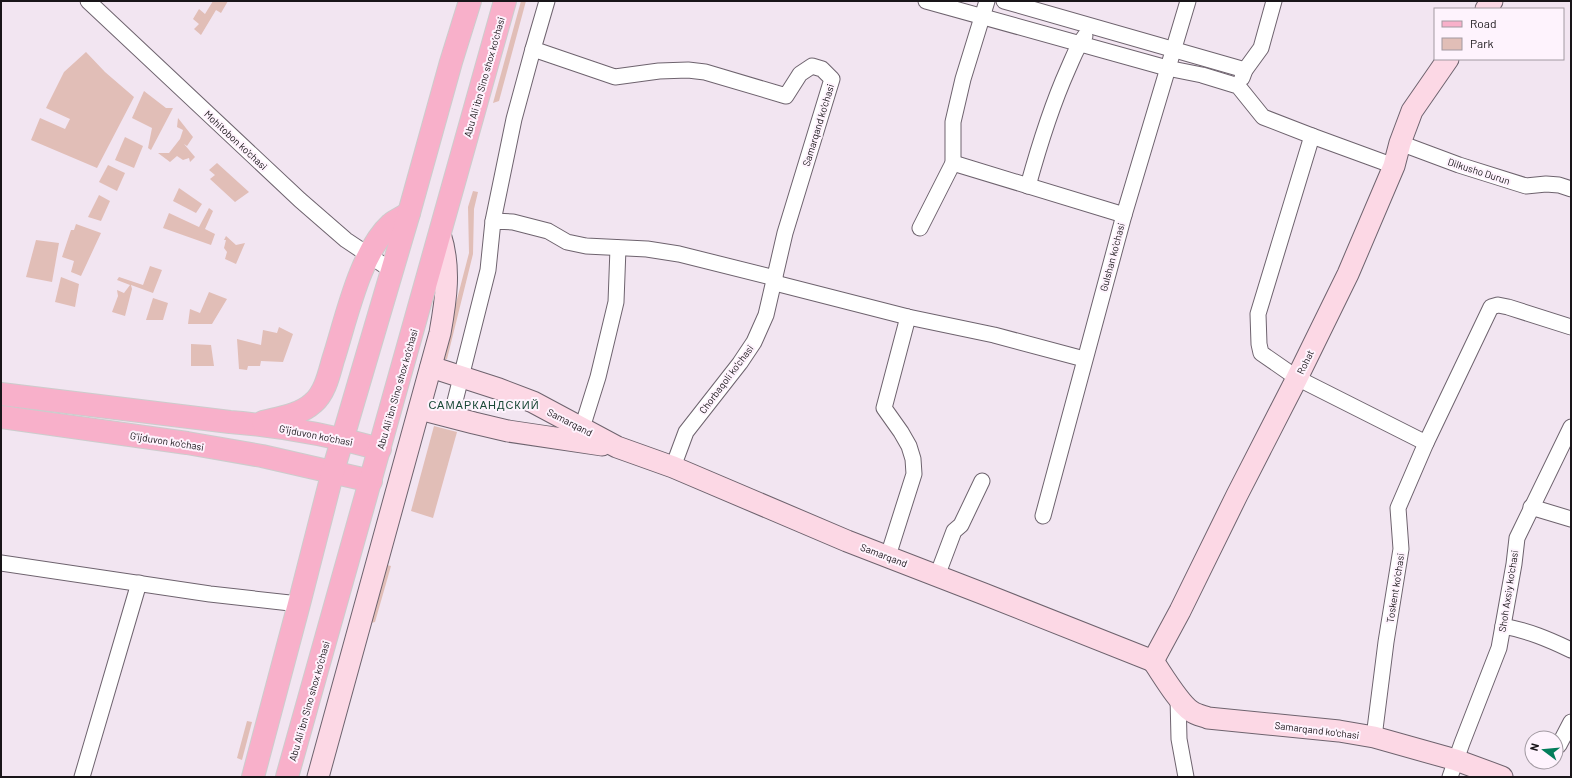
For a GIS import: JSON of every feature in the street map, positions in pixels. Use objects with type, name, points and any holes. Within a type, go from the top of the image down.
[{"type":"main road","points":[[253,777],[342,438],[470,1]]},
{"type":"main road","name":"Abu Ali ibn Sino shox ko'chasi","points":[[287,777],[505,1]]},
{"type":"main road","points":[[1,394],[230,422],[263,422],[299,412],[319,397],[329,374],[353,296],[368,255],[391,224],[409,213]]},
{"type":"main road","name":"G'ijduvon ko'chasi","points":[[1,417],[187,443],[262,456],[333,472]]},
{"type":"main road","name":"G'ijduvon ko‘chasi","points":[[251,423],[342,438],[380,449]]},
{"type":"main road","points":[[333,472],[371,481]]},
{"type":"street","name":"Mohitobon ko'chasi","points":[[88,1],[300,200],[346,240],[391,270]]},
{"type":"street","points":[[451,417],[488,270],[494,221],[514,120],[547,1]]},
{"type":"street","points":[[926,1],[1167,68],[1202,74],[1238,86],[1263,117],[1394,166]]},
{"type":"street","points":[[920,228],[953,163],[953,122],[963,80],[987,1]]},
{"type":"street","points":[[1004,1],[1245,70]]},
{"type":"street","name":"Gulshan ko'chasi","points":[[1043,516],[1084,359],[1124,215],[1188,1]]},
{"type":"street","points":[[1238,86],[1245,70],[1261,48],[1274,1]]},
{"type":"street","points":[[1028,186],[1045,125],[1059,89],[1080,43],[1086,35],[1089,25]]},
{"type":"street","name":"Samarqand ko'chasi","points":[[533,49],[615,77],[659,71],[688,70],[705,72],[786,96],[800,74],[812,66],[822,69],[832,79],[785,233],[775,280]]},
{"type":"street","name":"Rohat","points":[[1153,662],[1180,611],[1348,274],[1394,166],[1400,143],[1412,111],[1447,60]]},
{"type":"street","points":[[1312,136],[1258,314],[1259,344],[1261,353],[1297,378],[1426,443]]},
{"type":"street","name":"Dilkusho Durun","points":[[1400,143],[1459,165],[1526,186],[1546,184],[1565,187]]},
{"type":"street","points":[[953,163],[1124,215]]},
{"type":"street","points":[[494,221],[513,222],[548,231],[567,242],[586,246],[647,249],[679,254],[908,317],[994,335],[1084,359]]},
{"type":"street","points":[[318,777],[440,333],[446,292],[446,251],[440,234]]},
{"type":"street","points":[[582,428],[598,377],[616,302],[618,248]]},
{"type":"street","name":"Chorbaqoli ko'chasi","points":[[673,467],[686,432],[740,363],[754,342],[766,315],[775,280]]},
{"type":"street","name":"Toskent ko'chasi","points":[[1374,737],[1386,642],[1401,549],[1398,508],[1426,443],[1491,307],[1498,305],[1508,307],[1571,327]]},
{"type":"street","points":[[888,556],[914,474],[913,459],[908,446],[901,432],[884,408],[908,317]]},
{"type":"street","name":"Samarqand","points":[[431,367],[499,388],[526,400],[617,447],[673,467],[847,541],[1153,662]]},
{"type":"street","name":"Samarqand","points":[[420,409],[508,430],[617,447]]},
{"type":"street","name":"Shoh Axsiy ko'chasi","points":[[1453,768],[1477,702],[1492,669],[1498,648],[1514,564],[1517,538],[1571,427]]},
{"type":"street","points":[[937,576],[954,531],[961,525],[982,481]]},
{"type":"street","points":[[1531,507],[1571,519]]},
{"type":"street","points":[[1,563],[210,594],[299,604]]},
{"type":"street","points":[[82,777],[139,583]]},
{"type":"street","points":[[1503,626],[1524,630],[1541,636],[1571,650]]},
{"type":"street","name":"Samarqand ko'chasi","points":[[1153,662],[1190,711],[1208,718],[1339,731],[1374,737],[1453,768],[1502,777]]},
{"type":"street","points":[[1178,697],[1179,740],[1186,777]]},
{"type":"street","points":[[1564,735],[1571,722]]},
{"type":"green space","points":[[213,1],[228,1],[221,13],[216,10],[201,35],[194,29],[199,24],[193,19],[199,9],[205,14]]},
{"type":"green space","points":[[521,1],[526,1],[499,101],[493,103]]},
{"type":"green space","points":[[86,52],[105,72],[134,97],[97,168],[31,140],[40,118],[65,129],[70,119],[46,108],[64,72]]},
{"type":"green space","points":[[144,91],[166,108],[173,108],[151,150],[148,148],[152,128],[132,118]]},
{"type":"green space","points":[[178,118],[193,137],[187,146],[184,144],[195,157],[190,162],[189,158],[183,160],[177,156],[170,162],[158,153],[169,153],[180,139],[183,130],[177,127]]},
{"type":"green space","points":[[125,137],[143,146],[134,168],[115,160]]},
{"type":"green space","points":[[217,163],[249,192],[235,202],[210,179],[215,175],[209,170]]},
{"type":"green space","points":[[108,165],[125,173],[117,191],[99,182]]},
{"type":"green space","points":[[179,188],[202,204],[196,213],[173,201]]},
{"type":"green space","points":[[473,191],[478,192],[474,209],[473,254],[447,359],[441,361],[469,253],[468,207]]},
{"type":"green space","points":[[99,195],[110,201],[101,221],[88,217]]},
{"type":"green space","points":[[209,208],[213,211],[205,229],[215,234],[211,245],[163,228],[169,213],[199,227]]},
{"type":"green space","points":[[76,224],[101,233],[81,276],[71,272],[74,261],[62,257],[71,230],[74,230]]},
{"type":"green space","points":[[226,236],[236,245],[245,243],[236,264],[225,259],[227,252],[224,248],[226,240],[224,240]]},
{"type":"green space","points":[[36,240],[59,243],[52,282],[26,277]]},
{"type":"green space","points":[[150,266],[162,270],[153,293],[131,285],[132,289],[125,316],[112,312],[118,296],[117,290],[124,293],[130,285],[117,280],[119,277],[143,285]]},
{"type":"green space","points":[[61,277],[79,284],[75,307],[55,302]]},
{"type":"green space","points":[[209,292],[227,299],[212,324],[188,324],[190,309],[200,313]]},
{"type":"green space","points":[[153,298],[168,303],[163,320],[146,320]]},
{"type":"green space","points":[[279,327],[293,334],[283,362],[261,361],[260,366],[248,366],[247,370],[239,369],[237,339],[261,345],[263,330],[277,333]]},
{"type":"green space","points":[[191,344],[211,345],[214,366],[191,366]]},
{"type":"green space","points":[[434,426],[457,432],[433,518],[411,511]]},
{"type":"green space","points":[[387,565],[391,566],[375,622],[371,623]]},
{"type":"green space","points":[[247,721],[252,722],[242,760],[237,758]]},
{"type":"district","name":"САМАРКАНДСКИЙ","points":[[484,404]]}]
